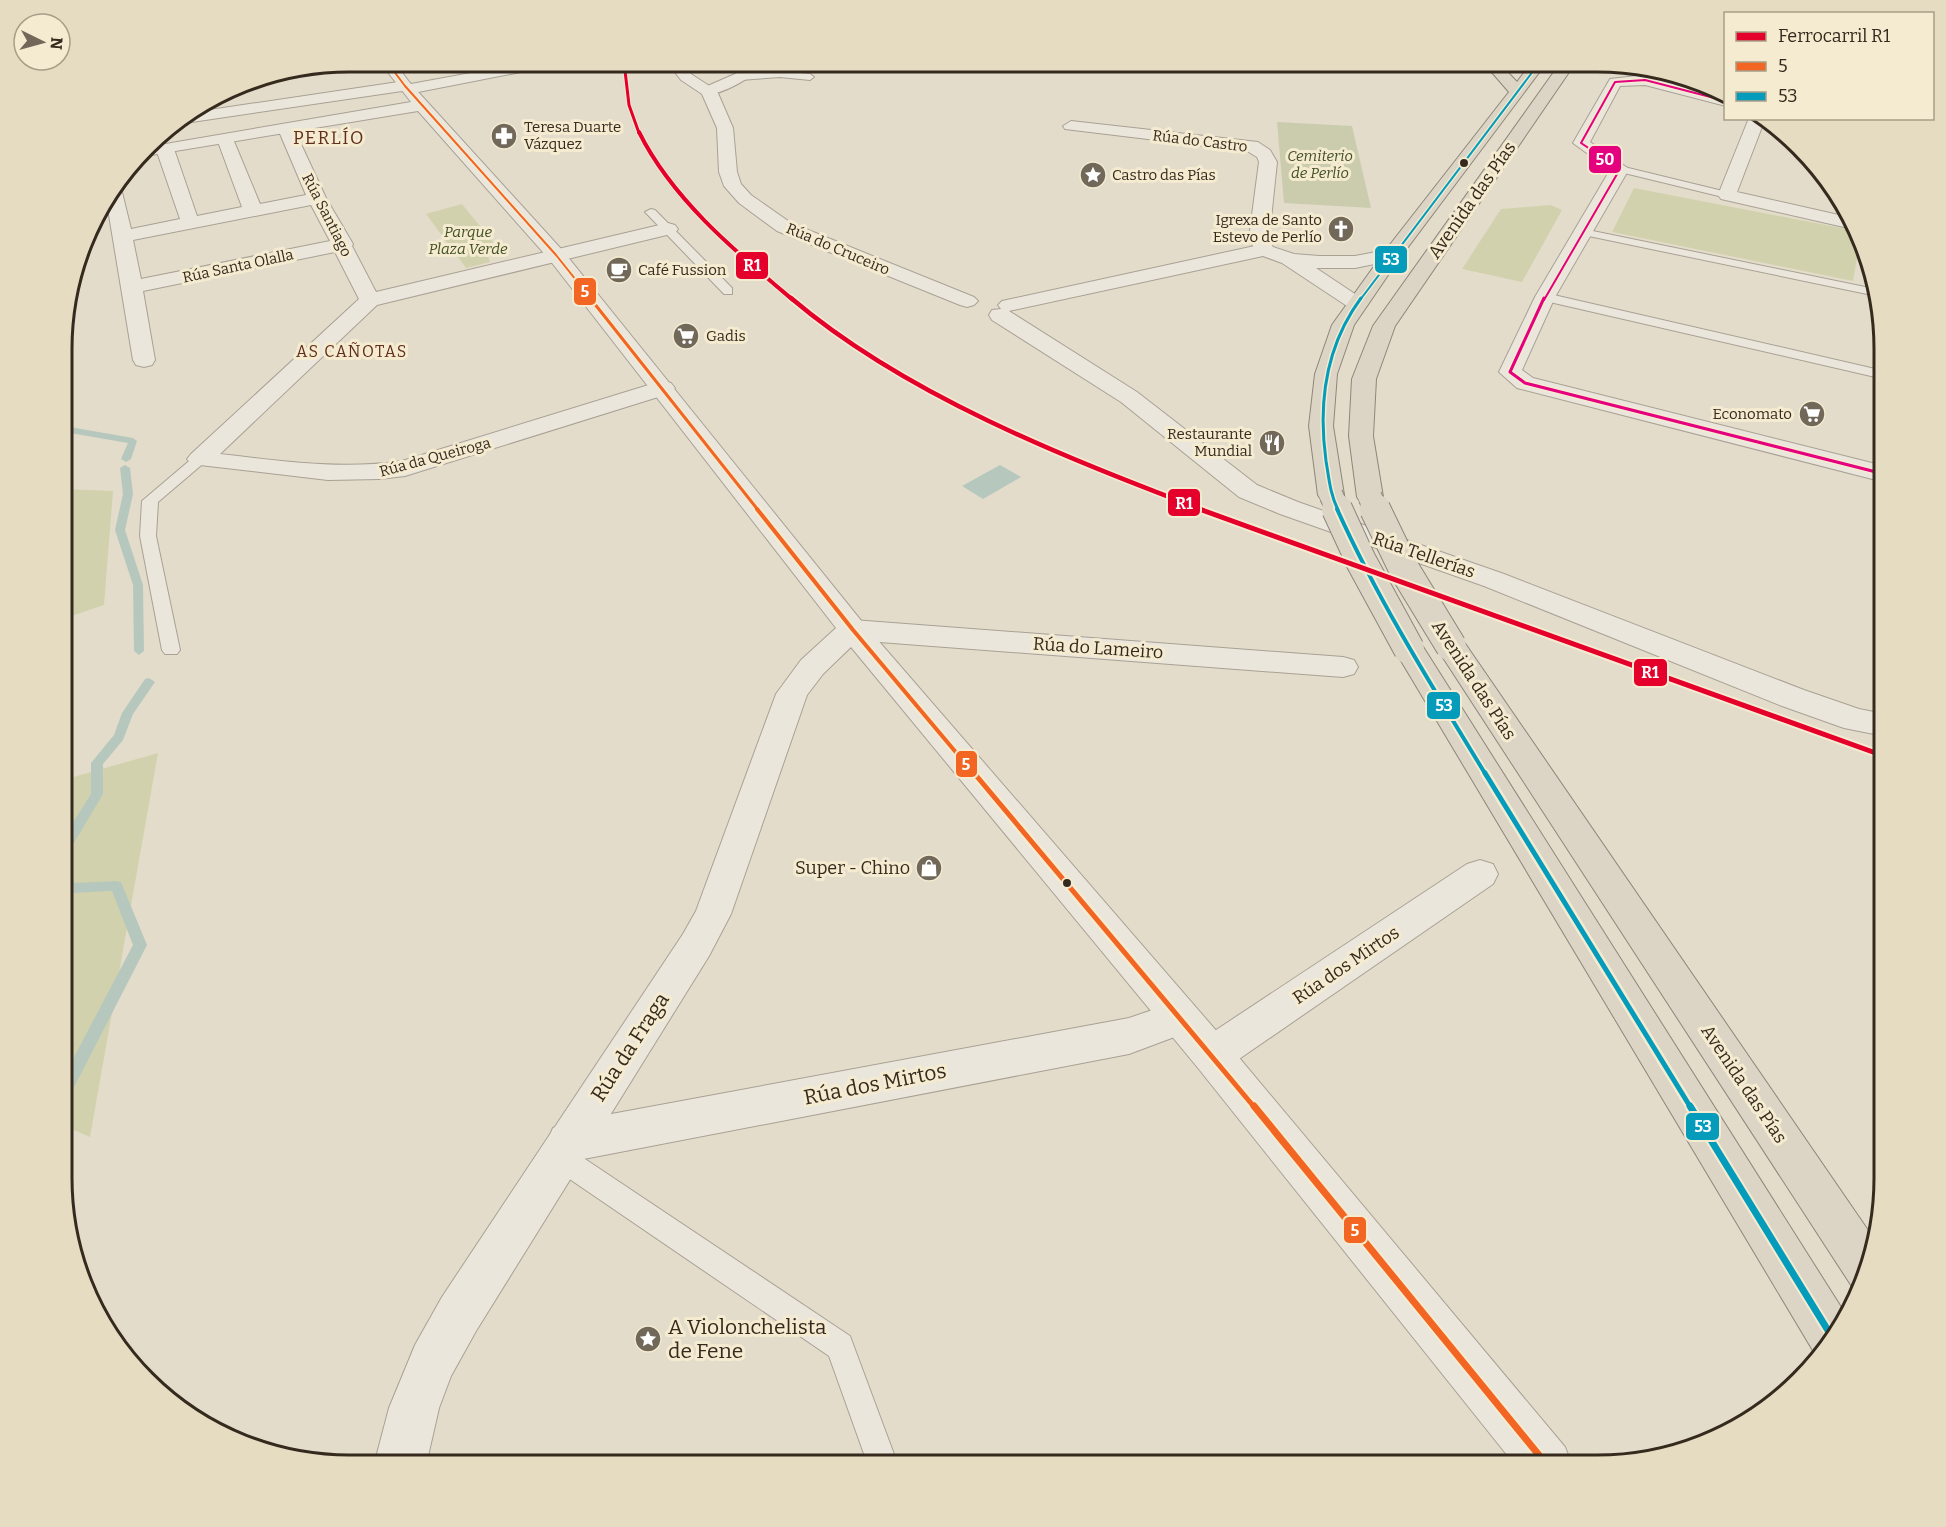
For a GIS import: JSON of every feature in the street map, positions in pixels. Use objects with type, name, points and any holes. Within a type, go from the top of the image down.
[{"type":"highway","points":[[1499,72],[1517,92]]},
{"type":"highway","name":"Avenida das Pías","points":[[1532,72],[1392,255],[1343,325],[1326,374],[1321,426],[1330,495],[1361,561],[1409,649],[1828,1330]]},
{"type":"highway","name":"Avenida das Pías","points":[[1562,72],[1384,326],[1364,379],[1361,436],[1370,497],[1404,569],[1451,646],[1861,1260]]},
{"type":"street","points":[[394,72],[406,88],[556,255],[853,630],[1212,1055],[1538,1455]]},
{"type":"street","points":[[200,116],[406,88],[497,72]]},
{"type":"street","points":[[682,72],[686,77],[709,90],[747,72]]},
{"type":"street","points":[[1715,99],[1636,80],[1615,82],[1581,143],[1620,169],[1545,297],[1510,372],[1525,383],[1874,471]]},
{"type":"street","points":[[266,85],[271,105]]},
{"type":"street","name":"Rúa do Cruceiro","points":[[709,90],[725,128],[728,172],[733,186],[745,200],[783,227],[968,301],[988,296],[1002,299],[1005,310]]},
{"type":"street","points":[[156,151],[423,105]]},
{"type":"street","points":[[1755,122],[1727,195],[1843,222]]},
{"type":"street","name":"Rúa do Castro","points":[[1071,126],[1252,146],[1264,154],[1268,162],[1258,238],[1264,250]]},
{"type":"street","name":"Rúa Santiago","points":[[286,129],[316,198],[343,244],[370,300]]},
{"type":"street","points":[[225,139],[253,210]]},
{"type":"street","points":[[165,149],[190,222]]},
{"type":"street","points":[[122,236],[316,198]]},
{"type":"street","points":[[116,200],[134,287],[144,360]]},
{"type":"street","points":[[200,459],[370,300],[668,229]]},
{"type":"street","name":"Rúa Santa Olalla","points":[[134,287],[343,244]]},
{"type":"street","points":[[1005,310],[1264,250],[1289,259],[1357,304]]},
{"type":"street","points":[[1289,259],[1347,264],[1392,255]]},
{"type":"street","name":"Rúa Tellerías","points":[[1005,310],[1129,397],[1248,491],[1289,508],[1494,580],[1793,698],[1855,720],[1874,723]]},
{"type":"street","name":"Rúa da Queiroga","points":[[200,459],[348,474],[375,474],[405,468],[663,388]]},
{"type":"street","name":"Rúa do Lameiro","points":[[853,630],[1343,667]]},
{"type":"street","name":"Rúa da Fraga","points":[[402,1455],[414,1408],[432,1362],[459,1314],[696,945],[713,914],[792,694],[805,673],[822,655],[853,630]]},
{"type":"street","name":"Rúa dos Mirtos","points":[[1212,1055],[1480,874]]},
{"type":"street","name":"Rúa dos Mirtos","points":[[563,1149],[1129,1036],[1179,1018]]},
{"type":"lane","points":[[740,77],[780,74],[810,77]]},
{"type":"lane","points":[[1620,169],[1727,195]]},
{"type":"lane","points":[[651,212],[728,291]]},
{"type":"lane","points":[[1583,232],[1868,291]]},
{"type":"lane","points":[[1545,297],[1874,373]]},
{"type":"lane","points":[[171,650],[148,536],[150,501],[200,459]]},
{"type":"lane","points":[[563,1149],[840,1346],[879,1455]]},
{"type":"green space","name":"Cemiterio de Perlío","points":[[1277,122],[1352,126],[1371,208],[1284,203]]},
{"type":"green space","points":[[1634,188],[1846,229],[1857,256],[1853,281],[1612,232]]},
{"type":"green space","name":"Parque Plaza Verde","points":[[462,204],[501,252],[488,255],[490,262],[466,268],[426,214]]},
{"type":"green space","points":[[1551,205],[1562,210],[1522,282],[1462,269],[1501,209]]},
{"type":"green space","points":[[72,489],[113,491],[104,605],[72,616]]},
{"type":"green space","points":[[158,753],[90,1137],[72,1129],[72,777]]},
{"type":"shaded area","points":[[1000,465],[1021,477],[983,499],[962,486]]},
{"type":"waterway","points":[[72,430],[133,441],[126,459]]},
{"type":"waterway","points":[[125,468],[128,494],[120,530],[138,585],[139,651]]},
{"type":"waterway","points":[[72,834],[97,794],[97,763],[119,737],[128,713],[149,682]]},
{"type":"waterway","points":[[72,888],[116,886],[140,945],[72,1077]]},
{"type":"rail line","name":"R1","points":[[624,72],[629,105],[635,125],[656,161],[682,195],[747,261],[799,305],[854,344],[911,379],[1031,440],[1199,509],[1874,752]]},
{"type":"transit line","name":"5","points":[[394,72],[556,255],[853,630],[1212,1055],[1539,1455]]},
{"type":"transit line","name":"53","points":[[1532,72],[1343,325],[1326,374],[1321,426],[1331,495],[1361,561],[1409,649],[1828,1330]]},
{"type":"transit line","name":"50","points":[[1713,98],[1645,80],[1615,82],[1581,143],[1620,169],[1545,297],[1510,372],[1525,383],[1874,471]]},
{"type":"place","name":"Teresa Duarte Vázquez","points":[[504,136]]},
{"type":"place","name":"Castro das Pías","points":[[1093,175]]},
{"type":"place","name":"Igrexa de Santo Estevo de Perlío","points":[[1341,229]]},
{"type":"place","name":"Café Fussion","points":[[619,270]]},
{"type":"place","name":"Gadis","points":[[686,336]]},
{"type":"place","name":"Economato","points":[[1812,414]]},
{"type":"place","name":"Restaurante Mundial","points":[[1272,443]]},
{"type":"place","name":"Super - Chino","points":[[929,868]]},
{"type":"place","name":"A Violonchelista de Fene","points":[[648,1339]]},
{"type":"district","name":"PERLÍO","points":[[329,138]]},
{"type":"district","name":"AS CAÑOTAS","points":[[352,351]]}]
